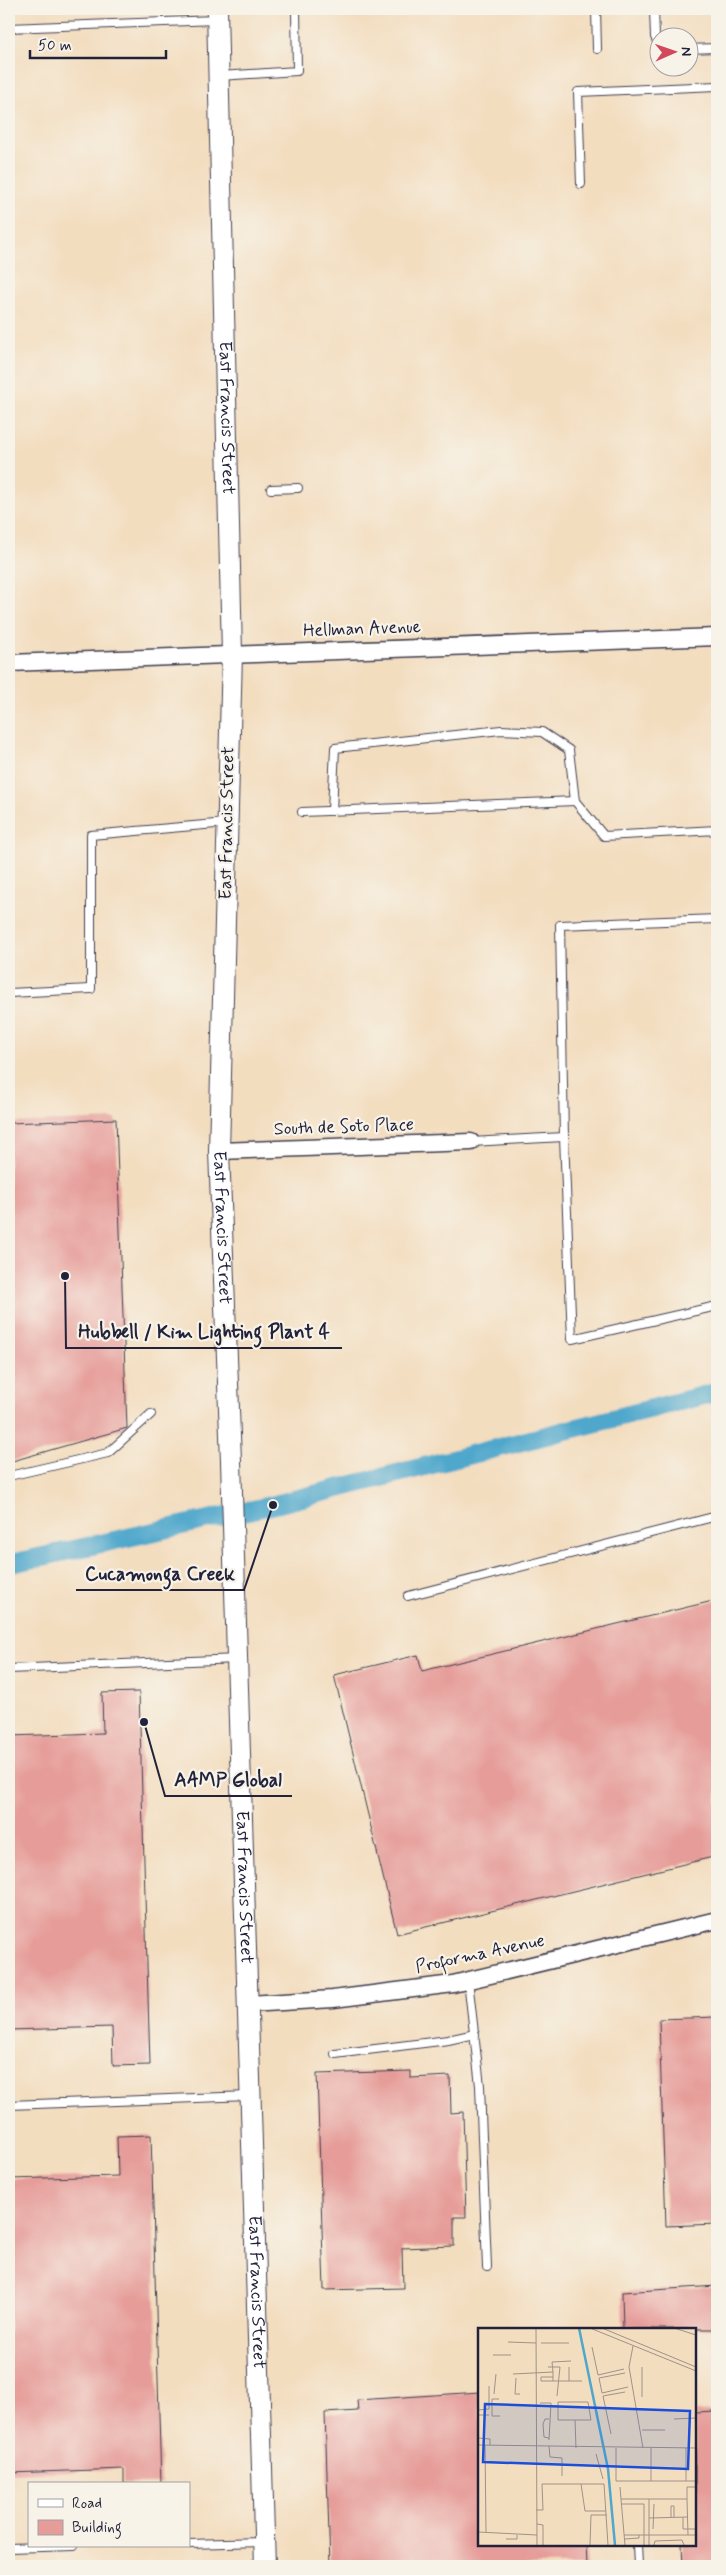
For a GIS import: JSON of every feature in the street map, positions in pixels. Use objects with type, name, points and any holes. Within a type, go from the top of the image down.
[{"type":"street","name":"East Francis Street","points":[[217,14],[232,654],[219,1151],[231,1462],[264,2566]]},
{"type":"street","name":"Hellman Avenue","points":[[9,664],[717,637]]},
{"type":"street","name":"South de Soto Place","points":[[219,1151],[471,1142]]},
{"type":"street","name":"Proforma Avenue","points":[[248,2004],[333,1999],[468,1980],[717,1920]]},
{"type":"lane","points":[[219,76],[297,71],[296,9]]},
{"type":"lane","points":[[596,9],[597,49]]},
{"type":"lane","points":[[654,9],[655,28]]},
{"type":"lane","points":[[9,28],[217,14]]},
{"type":"lane","points":[[698,49],[717,48]]},
{"type":"lane","points":[[581,184],[578,92],[717,86]]},
{"type":"lane","points":[[272,489],[298,488]]},
{"type":"lane","points":[[332,811],[335,748],[501,730],[542,732],[569,750],[575,801],[604,836],[717,830]]},
{"type":"lane","points":[[302,812],[575,801]]},
{"type":"lane","points":[[9,992],[91,989],[91,836],[227,823]]},
{"type":"lane","points":[[717,919],[560,925],[564,1136],[572,1339],[717,1306]]},
{"type":"lane","points":[[471,1142],[564,1136]]},
{"type":"lane","points":[[9,1476],[108,1453],[151,1414]]},
{"type":"lane","points":[[408,1596],[717,1516]]},
{"type":"lane","points":[[9,1669],[237,1659]]},
{"type":"lane","points":[[468,1980],[480,2086],[487,2266]]},
{"type":"lane","points":[[335,2054],[448,2040],[474,2034]]},
{"type":"lane","points":[[9,2105],[251,2096]]},
{"type":"lane","points":[[190,2544],[264,2542]]},
{"type":"lane","points":[[637,2545],[638,2566]]},
{"type":"lane","points":[[9,2548],[28,2547]]},
{"type":"building","points":[[116,1119],[127,1428],[9,1462],[9,1123]]},
{"type":"building","points":[[717,1600],[717,1856],[397,1934],[334,1675],[418,1655],[422,1671]]},
{"type":"building","points":[[139,1692],[150,2065],[113,2066],[112,2027],[9,2030],[9,1736],[103,1733],[102,1693]]},
{"type":"building","points":[[717,2017],[717,2224],[666,2226],[659,2019]]},
{"type":"building","points":[[411,2071],[411,2078],[450,2076],[451,2113],[463,2112],[466,2217],[454,2217],[454,2246],[402,2248],[403,2288],[324,2290],[317,2074]]},
{"type":"building","points":[[151,2135],[161,2482],[124,2482],[124,2469],[9,2473],[9,2179],[118,2176],[117,2136]]},
{"type":"building","points":[[717,2286],[717,2329],[623,2328],[622,2292]]},
{"type":"building","points":[[478,2392],[478,2545],[586,2545],[587,2566],[330,2566],[325,2413],[358,2411],[357,2400]]},
{"type":"building","points":[[717,2411],[717,2566],[683,2566],[682,2545],[696,2545],[696,2412]]},
{"type":"waterway","points":[[9,1564],[273,1505],[717,1392]]},
{"type":"place","name":"Hubbell / Kim Lighting Plant 4","points":[[65,1276]]},
{"type":"place","name":"Cucamonga Creek","points":[[273,1505]]},
{"type":"place","name":"AAMP Global","points":[[144,1722]]}]
